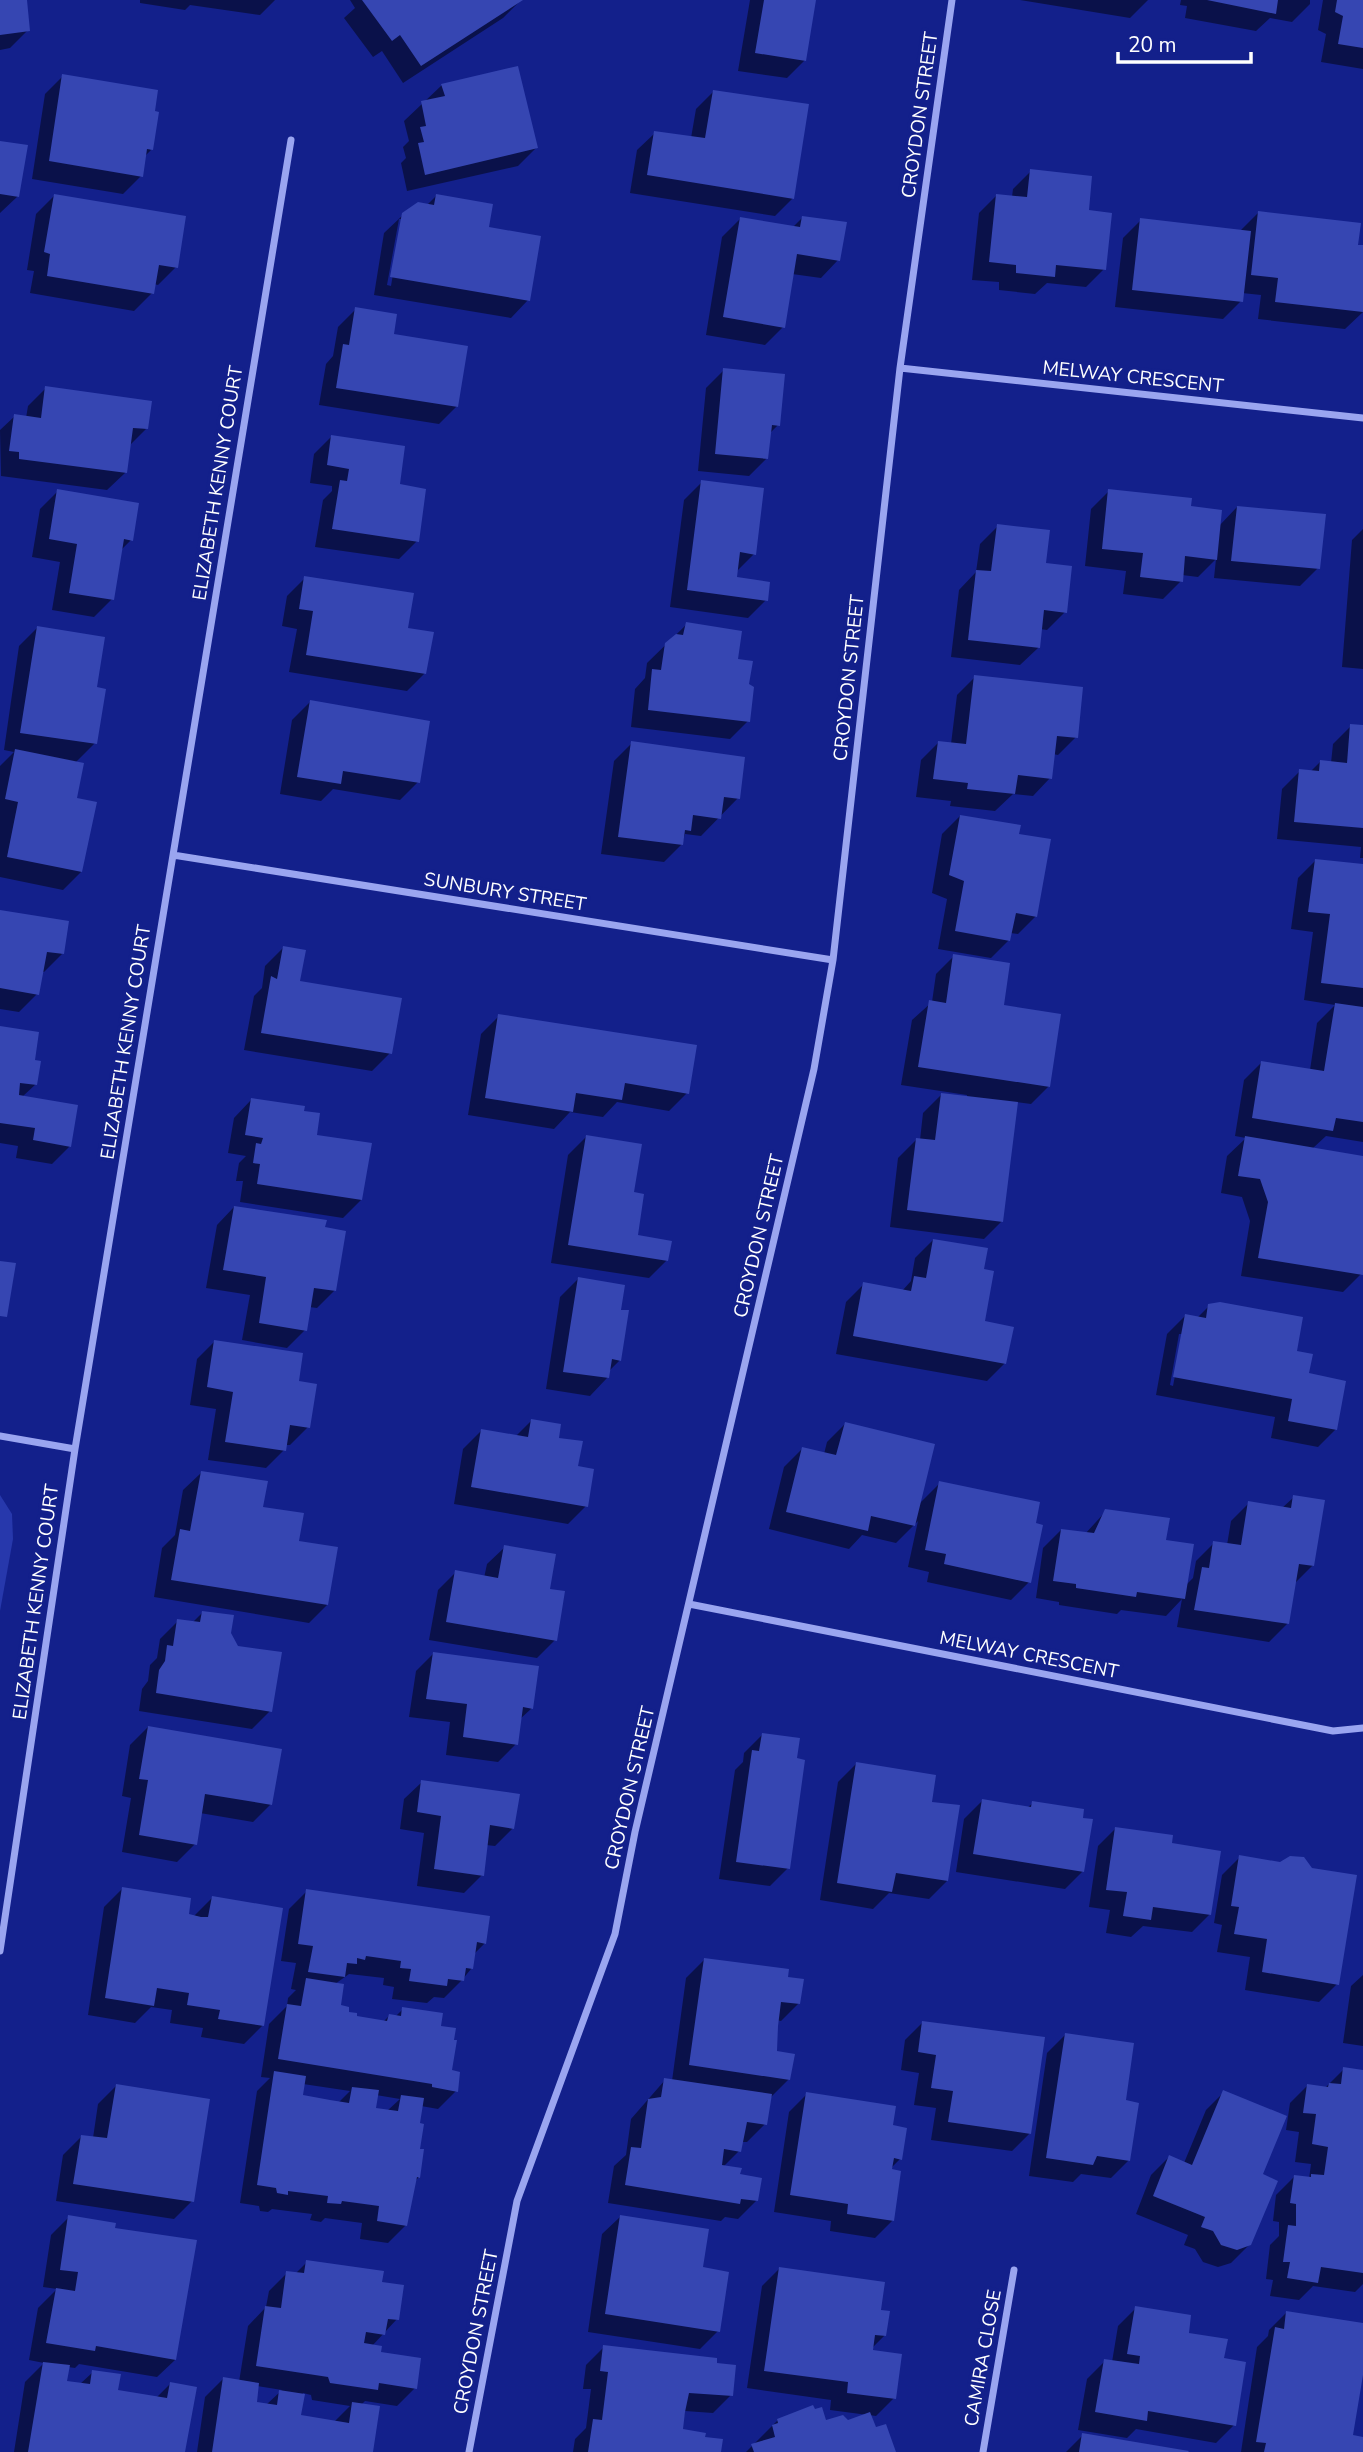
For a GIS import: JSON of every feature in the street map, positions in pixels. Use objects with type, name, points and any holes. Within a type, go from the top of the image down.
[{"type":"street","name":"CROYDON STREET","points":[[470,2452],[517,2202],[615,1934],[635,1832],[814,1069],[833,960],[900,368],[952,0]]},
{"type":"street","name":"ELIZABETH KENNY COURT","points":[[0,1951],[75,1449],[291,140]]},
{"type":"street","name":"MELWAY CRESCENT","points":[[900,368],[1363,418]]},
{"type":"street","name":"SUNBURY STREET","points":[[173,855],[833,960]]},
{"type":"street","points":[[0,1436],[75,1449]]},
{"type":"street","name":"MELWAY CRESCENT","points":[[689,1604],[1334,1731],[1363,1728]]},
{"type":"street","name":"CAMIRA CLOSE","points":[[983,2452],[1014,2270]]},
{"type":"shaded area","points":[[0,1495],[12,1514],[13,1539],[0,1611]]},
{"type":"building","points":[[0,0],[27,0],[30,31],[0,35]]},
{"type":"building","points":[[362,0],[523,0],[421,66],[400,35],[392,41]]},
{"type":"building","points":[[764,0],[816,0],[806,61],[755,53]]},
{"type":"building","points":[[1207,0],[1278,0],[1276,14]]},
{"type":"building","points":[[1337,0],[1363,0],[1363,48],[1338,44],[1343,16],[1335,12]]},
{"type":"building","points":[[518,66],[538,148],[425,175],[418,143],[424,142],[420,127],[426,126],[421,101],[445,96],[441,84]]},
{"type":"building","points":[[62,74],[158,90],[155,111],[159,112],[153,150],[147,149],[143,177],[49,161]]},
{"type":"building","points":[[713,90],[809,104],[794,199],[647,175],[654,131],[705,138]]},
{"type":"building","points":[[0,141],[28,145],[19,197],[0,194]]},
{"type":"building","points":[[1030,169],[1092,176],[1089,210],[1112,213],[1106,270],[1056,265],[1055,277],[1016,273],[1016,265],[989,262],[996,194],[1027,197]]},
{"type":"building","points":[[54,194],[186,216],[178,268],[159,265],[154,294],[47,276],[50,254],[44,252]]},
{"type":"building","points":[[436,194],[493,204],[489,227],[541,236],[530,301],[390,277],[402,213],[418,202],[434,205]]},
{"type":"building","points":[[1258,211],[1361,223],[1358,245],[1363,245],[1363,312],[1275,302],[1278,278],[1251,275]]},
{"type":"building","points":[[802,216],[847,222],[840,261],[797,254],[785,328],[723,317],[740,217],[800,227]]},
{"type":"building","points":[[1140,218],[1251,231],[1243,302],[1132,290]]},
{"type":"building","points":[[355,307],[397,314],[394,334],[468,346],[458,407],[336,388],[343,344],[349,345]]},
{"type":"building","points":[[723,368],[785,374],[780,426],[772,425],[768,459],[715,454]]},
{"type":"building","points":[[45,386],[152,401],[148,429],[133,428],[127,473],[19,459],[19,452],[9,451],[14,414],[41,418]]},
{"type":"building","points":[[331,435],[405,446],[400,484],[426,489],[419,542],[332,529],[340,480],[347,481],[349,469],[327,465]]},
{"type":"building","points":[[701,480],[764,488],[756,555],[740,552],[737,577],[770,582],[768,601],[687,590]]},
{"type":"building","points":[[57,489],[139,503],[133,541],[124,539],[114,600],[69,593],[77,544],[49,539]]},
{"type":"building","points":[[1108,489],[1192,498],[1191,506],[1222,510],[1217,560],[1185,556],[1183,582],[1140,577],[1143,553],[1102,549]]},
{"type":"building","points":[[1237,506],[1326,514],[1320,569],[1231,561]]},
{"type":"building","points":[[997,524],[1050,530],[1046,563],[1072,566],[1067,613],[1044,610],[1040,648],[968,640],[976,570],[991,571]]},
{"type":"building","points":[[304,576],[414,593],[408,628],[434,632],[426,674],[306,655],[313,611],[299,609]]},
{"type":"building","points":[[686,622],[742,631],[738,659],[753,661],[749,684],[754,687],[750,722],[648,710],[652,669],[661,670],[665,643],[676,634],[683,635]]},
{"type":"building","points":[[37,626],[105,637],[97,687],[106,689],[97,744],[20,733]]},
{"type":"building","points":[[974,675],[1083,687],[1078,738],[1057,736],[1052,779],[1018,775],[1015,794],[967,789],[968,783],[933,779],[938,741],[966,744]]},
{"type":"building","points":[[310,700],[430,721],[420,783],[343,771],[341,784],[297,777]]},
{"type":"building","points":[[1350,724],[1363,725],[1363,828],[1294,822],[1299,769],[1319,771],[1320,760],[1347,763]]},
{"type":"building","points":[[631,741],[745,757],[740,799],[724,797],[721,819],[693,815],[691,831],[685,830],[683,845],[618,837]]},
{"type":"building","points":[[15,749],[84,763],[77,798],[97,802],[82,872],[7,857],[18,802],[5,799]]},
{"type":"building","points":[[960,815],[1021,825],[1019,834],[1051,839],[1037,917],[1016,913],[1010,941],[955,931],[964,881],[949,875]]},
{"type":"building","points":[[1315,859],[1363,864],[1363,988],[1321,983],[1330,914],[1308,912]]},
{"type":"building","points":[[0,910],[69,921],[64,954],[47,952],[39,995],[0,988]]},
{"type":"building","points":[[283,946],[306,950],[300,981],[402,998],[392,1054],[261,1033],[271,976],[277,979]]},
{"type":"building","points":[[953,954],[1010,963],[1004,1005],[1061,1014],[1050,1087],[918,1067],[929,1000],[946,1003]]},
{"type":"building","points":[[1335,1003],[1363,1007],[1363,1122],[1336,1118],[1333,1131],[1252,1118],[1261,1061],[1324,1071]]},
{"type":"building","points":[[498,1014],[697,1045],[689,1094],[625,1083],[622,1100],[576,1093],[573,1112],[485,1098]]},
{"type":"building","points":[[0,1026],[39,1032],[35,1060],[41,1061],[37,1085],[20,1083],[19,1095],[78,1105],[71,1147],[33,1140],[35,1128],[0,1123]]},
{"type":"building","points":[[941,1093],[1018,1102],[1003,1222],[907,1210],[916,1138],[935,1140]]},
{"type":"building","points":[[251,1098],[305,1106],[304,1111],[320,1113],[317,1135],[372,1143],[362,1200],[257,1184],[260,1164],[253,1163],[256,1143],[261,1144],[263,1138],[245,1135]]},
{"type":"building","points":[[586,1135],[642,1144],[634,1192],[644,1194],[638,1235],[672,1241],[668,1261],[568,1245]]},
{"type":"building","points":[[1245,1136],[1363,1156],[1363,1275],[1258,1258],[1268,1202],[1260,1179],[1238,1176]]},
{"type":"building","points":[[234,1206],[327,1220],[325,1227],[346,1231],[336,1291],[314,1288],[307,1331],[259,1323],[266,1277],[223,1270]]},
{"type":"building","points":[[933,1239],[988,1248],[984,1269],[994,1271],[985,1321],[1014,1327],[1006,1364],[853,1336],[863,1282],[911,1291],[914,1276],[926,1278]]},
{"type":"building","points":[[0,1261],[16,1263],[7,1317],[0,1316]]},
{"type":"building","points":[[578,1277],[625,1285],[621,1310],[629,1310],[621,1361],[612,1359],[609,1378],[563,1372]]},
{"type":"building","points":[[1220,1302],[1303,1317],[1297,1351],[1313,1354],[1309,1373],[1346,1381],[1337,1430],[1288,1421],[1292,1399],[1173,1377],[1185,1314],[1206,1318],[1208,1304]]},
{"type":"building","points":[[214,1340],[303,1353],[299,1381],[317,1384],[310,1428],[290,1425],[286,1451],[225,1442],[233,1392],[207,1387]]},
{"type":"building","points":[[531,1419],[561,1424],[559,1438],[583,1441],[578,1466],[594,1469],[588,1507],[471,1487],[481,1429],[528,1437]]},
{"type":"building","points":[[845,1422],[935,1444],[915,1526],[871,1516],[868,1531],[786,1512],[802,1447],[836,1455]]},
{"type":"building","points":[[201,1471],[268,1481],[263,1507],[304,1513],[299,1541],[338,1547],[328,1605],[171,1580],[180,1529],[190,1531]]},
{"type":"building","points":[[939,1481],[1040,1502],[1036,1523],[1043,1525],[1031,1583],[944,1564],[946,1554],[925,1550]]},
{"type":"building","points":[[1293,1495],[1325,1500],[1314,1566],[1299,1564],[1289,1624],[1194,1610],[1202,1567],[1209,1568],[1213,1541],[1241,1545],[1248,1501],[1291,1508]]},
{"type":"building","points":[[1105,1509],[1170,1518],[1166,1540],[1194,1544],[1185,1599],[1137,1592],[1136,1597],[1076,1588],[1076,1584],[1053,1581],[1061,1529],[1094,1533]]},
{"type":"building","points":[[504,1545],[556,1554],[550,1589],[565,1591],[557,1641],[446,1622],[455,1570],[498,1578]]},
{"type":"building","points":[[202,1611],[234,1615],[231,1633],[238,1646],[282,1652],[272,1712],[156,1693],[159,1670],[165,1661],[167,1645],[173,1646],[177,1619],[200,1622]]},
{"type":"building","points":[[433,1652],[539,1666],[533,1709],[523,1707],[518,1745],[463,1737],[467,1704],[426,1699]]},
{"type":"building","points":[[148,1726],[282,1749],[272,1805],[205,1794],[197,1845],[139,1835],[148,1780],[139,1779]]},
{"type":"building","points":[[762,1733],[800,1738],[797,1758],[805,1760],[790,1869],[736,1862],[752,1750],[759,1751]]},
{"type":"building","points":[[856,1762],[936,1775],[932,1802],[960,1805],[948,1881],[896,1873],[892,1892],[837,1883]]},
{"type":"building","points":[[421,1780],[520,1794],[514,1829],[490,1825],[484,1876],[434,1869],[441,1816],[417,1812]]},
{"type":"building","points":[[982,1799],[1031,1807],[1032,1801],[1084,1809],[1083,1818],[1093,1819],[1084,1872],[973,1854]]},
{"type":"building","points":[[1115,1827],[1173,1835],[1172,1843],[1221,1851],[1211,1915],[1153,1907],[1151,1920],[1123,1916],[1127,1892],[1106,1890]]},
{"type":"building","points":[[1239,1855],[1280,1862],[1290,1856],[1304,1857],[1312,1868],[1357,1875],[1339,1985],[1262,1972],[1267,1939],[1234,1934],[1239,1907],[1231,1906]]},
{"type":"building","points":[[122,1887],[191,1898],[189,1914],[201,1917],[208,1917],[212,1896],[283,1908],[264,2026],[218,2019],[220,2010],[187,2005],[189,1993],[157,1988],[154,2006],[105,1998]]},
{"type":"building","points":[[306,1889],[490,1916],[486,1944],[477,1942],[473,1969],[466,1968],[464,1981],[448,1979],[447,1986],[409,1981],[411,1969],[400,1968],[401,1961],[366,1956],[365,1960],[357,1958],[357,1964],[347,1963],[345,1977],[308,1972],[313,1946],[298,1944]]},
{"type":"building","points":[[704,1958],[789,1969],[788,1977],[804,1979],[800,2004],[781,2002],[777,2051],[795,2054],[790,2080],[689,2065]]},
{"type":"building","points":[[306,1978],[344,1984],[341,2005],[349,2007],[349,2012],[357,2013],[357,2016],[387,2021],[389,2014],[401,2016],[402,2007],[443,2013],[441,2026],[456,2028],[454,2040],[457,2040],[452,2070],[460,2072],[458,2092],[432,2087],[432,2084],[278,2059],[287,2004],[301,2006]]},
{"type":"building","points":[[922,2021],[1045,2037],[1031,2134],[948,2122],[953,2091],[931,2088],[936,2055],[918,2052]]},
{"type":"building","points":[[1065,2033],[1134,2043],[1126,2100],[1139,2103],[1130,2161],[1097,2156],[1093,2165],[1046,2158]]},
{"type":"building","points":[[1343,2067],[1363,2070],[1363,2273],[1321,2267],[1318,2283],[1287,2278],[1290,2262],[1283,2262],[1288,2225],[1296,2226],[1296,2204],[1290,2203],[1294,2175],[1324,2175],[1328,2147],[1312,2144],[1316,2114],[1303,2113],[1307,2084],[1328,2087],[1329,2083],[1341,2084]]},
{"type":"building","points":[[274,2071],[306,2076],[303,2095],[330,2100],[349,2103],[352,2087],[379,2090],[376,2108],[398,2111],[401,2095],[424,2098],[420,2149],[424,2149],[420,2178],[417,2177],[407,2226],[377,2221],[379,2206],[342,2201],[341,2204],[327,2203],[328,2196],[288,2191],[288,2195],[277,2193],[276,2188],[257,2185]]},
{"type":"building","points":[[664,2078],[772,2094],[767,2125],[747,2122],[741,2152],[724,2149],[722,2165],[742,2168],[740,2174],[762,2178],[758,2201],[741,2199],[740,2204],[625,2185],[631,2147],[641,2148],[648,2099],[661,2097]]},
{"type":"building","points":[[116,2084],[210,2099],[194,2202],[73,2184],[81,2135],[107,2138]]},
{"type":"building","points":[[1223,2090],[1287,2116],[1263,2174],[1278,2181],[1251,2245],[1237,2250],[1221,2245],[1213,2231],[1201,2227],[1205,2217],[1153,2196],[1169,2155],[1192,2165]]},
{"type":"building","points":[[806,2092],[896,2106],[893,2125],[907,2128],[902,2160],[894,2158],[892,2169],[901,2171],[894,2221],[847,2214],[848,2204],[790,2195]]},
{"type":"building","points":[[68,2215],[116,2223],[115,2228],[197,2240],[176,2360],[96,2346],[95,2351],[46,2343],[56,2288],[75,2291],[78,2272],[60,2270]]},
{"type":"building","points":[[620,2215],[709,2229],[703,2267],[729,2272],[720,2332],[605,2314]]},
{"type":"building","points":[[306,2260],[384,2271],[382,2282],[404,2285],[399,2320],[388,2319],[385,2335],[366,2332],[364,2343],[382,2346],[381,2352],[421,2358],[417,2389],[379,2383],[378,2390],[330,2383],[328,2377],[256,2366],[265,2306],[281,2308],[286,2271],[304,2273]]},
{"type":"building","points":[[779,2267],[885,2282],[881,2310],[890,2311],[886,2336],[875,2335],[873,2350],[902,2354],[896,2399],[847,2393],[848,2382],[764,2371]]},
{"type":"building","points":[[1135,2306],[1191,2315],[1189,2333],[1228,2339],[1224,2358],[1246,2362],[1236,2426],[1148,2411],[1147,2421],[1095,2412],[1104,2359],[1139,2364],[1140,2356],[1127,2354]]},
{"type":"building","points":[[1286,2311],[1363,2323],[1363,2375],[1353,2435],[1363,2437],[1363,2452],[1264,2452],[1266,2443],[1256,2442],[1275,2327],[1284,2329]]},
{"type":"building","points":[[603,2345],[717,2358],[717,2363],[736,2365],[733,2396],[689,2393],[685,2412],[683,2429],[706,2433],[705,2437],[723,2439],[721,2452],[588,2452],[593,2419],[602,2420],[608,2372],[600,2371]]},
{"type":"building","points":[[43,2362],[70,2365],[67,2381],[90,2384],[92,2370],[121,2374],[118,2390],[167,2398],[170,2382],[197,2387],[185,2452],[28,2452]]},
{"type":"building","points":[[223,2377],[259,2383],[257,2402],[277,2405],[279,2390],[305,2394],[301,2415],[349,2423],[352,2402],[380,2406],[373,2452],[212,2452]]},
{"type":"building","points":[[813,2405],[815,2409],[822,2407],[826,2420],[843,2415],[848,2420],[870,2412],[876,2427],[886,2424],[896,2452],[754,2452],[751,2444],[775,2437],[772,2425],[778,2423],[777,2419]]},
{"type":"building","points":[[1082,2433],[1189,2451],[1079,2452]]}]
